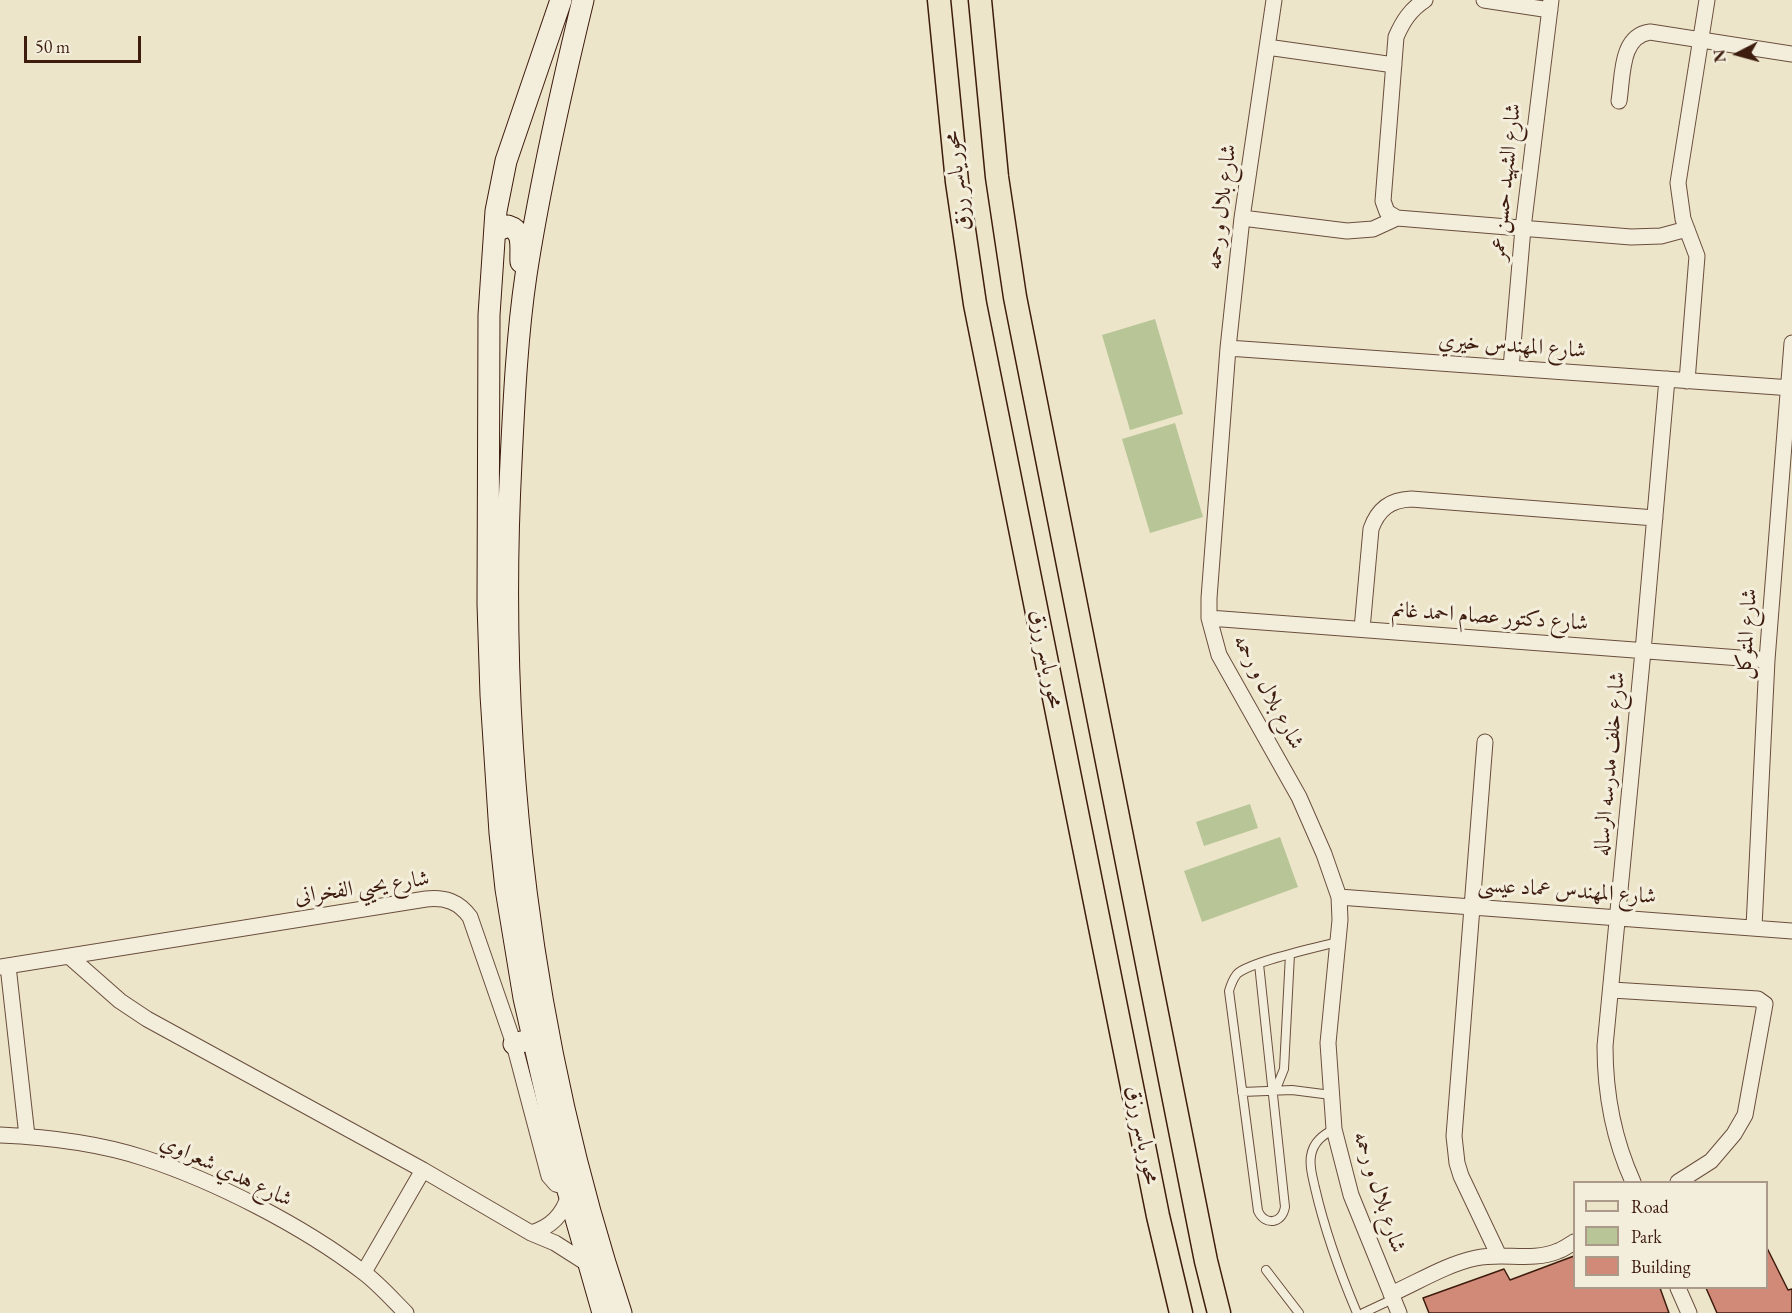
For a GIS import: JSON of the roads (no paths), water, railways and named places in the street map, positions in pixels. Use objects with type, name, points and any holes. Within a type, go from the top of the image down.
[{"type":"main road","name":"محور ياسر رزق","points":[[939,0],[957,182],[975,304],[1158,1216],[1181,1313]]},
{"type":"main road","name":"محور ياسر رزق","points":[[980,0],[997,177],[1017,307],[1204,1249],[1220,1313]]},
{"type":"street","points":[[561,0],[506,161],[500,186],[489,315],[488,604],[500,833],[523,1041],[603,1313]]},
{"type":"street","points":[[583,0],[526,277],[513,423],[507,545],[508,687],[517,819],[543,999],[562,1103],[588,1206],[621,1313]]},
{"type":"street","name":"شارع بلال و رحمه","points":[[1274,0],[1242,218],[1228,348],[1209,618],[1219,655],[1299,796],[1329,865],[1339,897],[1329,1043],[1334,1128],[1351,1195],[1394,1302]]},
{"type":"street","points":[[1425,0],[1415,6],[1396,37],[1383,201],[1387,212],[1397,218],[1646,237],[1661,236],[1687,229]]},
{"type":"street","points":[[1484,0],[1550,5]]},
{"type":"street","points":[[1687,381],[1698,265],[1695,248],[1680,207],[1678,183],[1707,0]]},
{"type":"street","name":"شارع الشهيد حسن عمر","points":[[1511,368],[1523,228],[1550,5]]},
{"type":"street","points":[[1620,101],[1628,48],[1636,36],[1650,32],[1792,54]]},
{"type":"street","points":[[1266,47],[1394,66]]},
{"type":"street","points":[[1242,218],[1347,231],[1373,229],[1397,218]]},
{"type":"street","points":[[495,234],[498,230],[508,226],[518,232],[520,260],[526,277]]},
{"type":"street","name":"شارع المتوكل","points":[[1754,927],[1767,660],[1792,344]]},
{"type":"street","name":"شارع المهندس خيري","points":[[1228,348],[1790,388]]},
{"type":"street","name":"شارع خلف مدرسه الرساله","points":[[1633,1181],[1618,1143],[1608,1105],[1605,1046],[1667,379]]},
{"type":"street","points":[[1362,629],[1371,529],[1381,510],[1390,503],[1411,499],[1655,518]]},
{"type":"street","name":"شارع دكتور عصام احمد غانم","points":[[1209,618],[1767,660]]},
{"type":"street","points":[[1485,742],[1455,1123],[1455,1150],[1464,1183],[1499,1256]]},
{"type":"street","name":"شارع المهندس عماد عيسى","points":[[1339,897],[1792,930]]},
{"type":"street","name":"شارع يحيي الفخرانى","points":[[4,966],[438,898],[450,900],[462,907],[470,917],[523,1041]]},
{"type":"street","points":[[70,957],[98,983],[147,1019],[423,1170],[531,1233],[555,1243],[588,1264]]},
{"type":"street","points":[[4,966],[27,1136]]},
{"type":"street","points":[[1612,990],[1758,999],[1765,1004],[1745,1115],[1734,1134],[1711,1161],[1680,1181]]},
{"type":"street","name":"شارع هدي شعراوي","points":[[0,1135],[79,1142],[144,1158],[207,1183],[300,1230],[364,1272],[406,1313]]},
{"type":"street","points":[[364,1272],[423,1170]]},
{"type":"street","points":[[531,1233],[549,1226],[556,1220],[567,1204],[568,1191]]},
{"type":"street","points":[[1394,1302],[1464,1261],[1487,1256],[1523,1257],[1547,1254],[1573,1243]]},
{"type":"street","points":[[1679,1289],[1689,1313]]},
{"type":"lane","points":[[1259,964],[1285,1208],[1284,1214],[1273,1222],[1261,1217],[1258,1210],[1229,991],[1232,981],[1246,968],[1290,954],[1337,942]]},
{"type":"lane","points":[[1272,1090],[1278,1084],[1284,1070],[1290,954]]},
{"type":"lane","points":[[1242,1092],[1272,1090],[1331,1095]]},
{"type":"lane","points":[[1334,1128],[1316,1144],[1311,1155],[1311,1168],[1327,1233],[1358,1313]]},
{"type":"lane","points":[[1266,1270],[1299,1313]]},
{"type":"lane","points":[[1363,1313],[1394,1302]]}]
